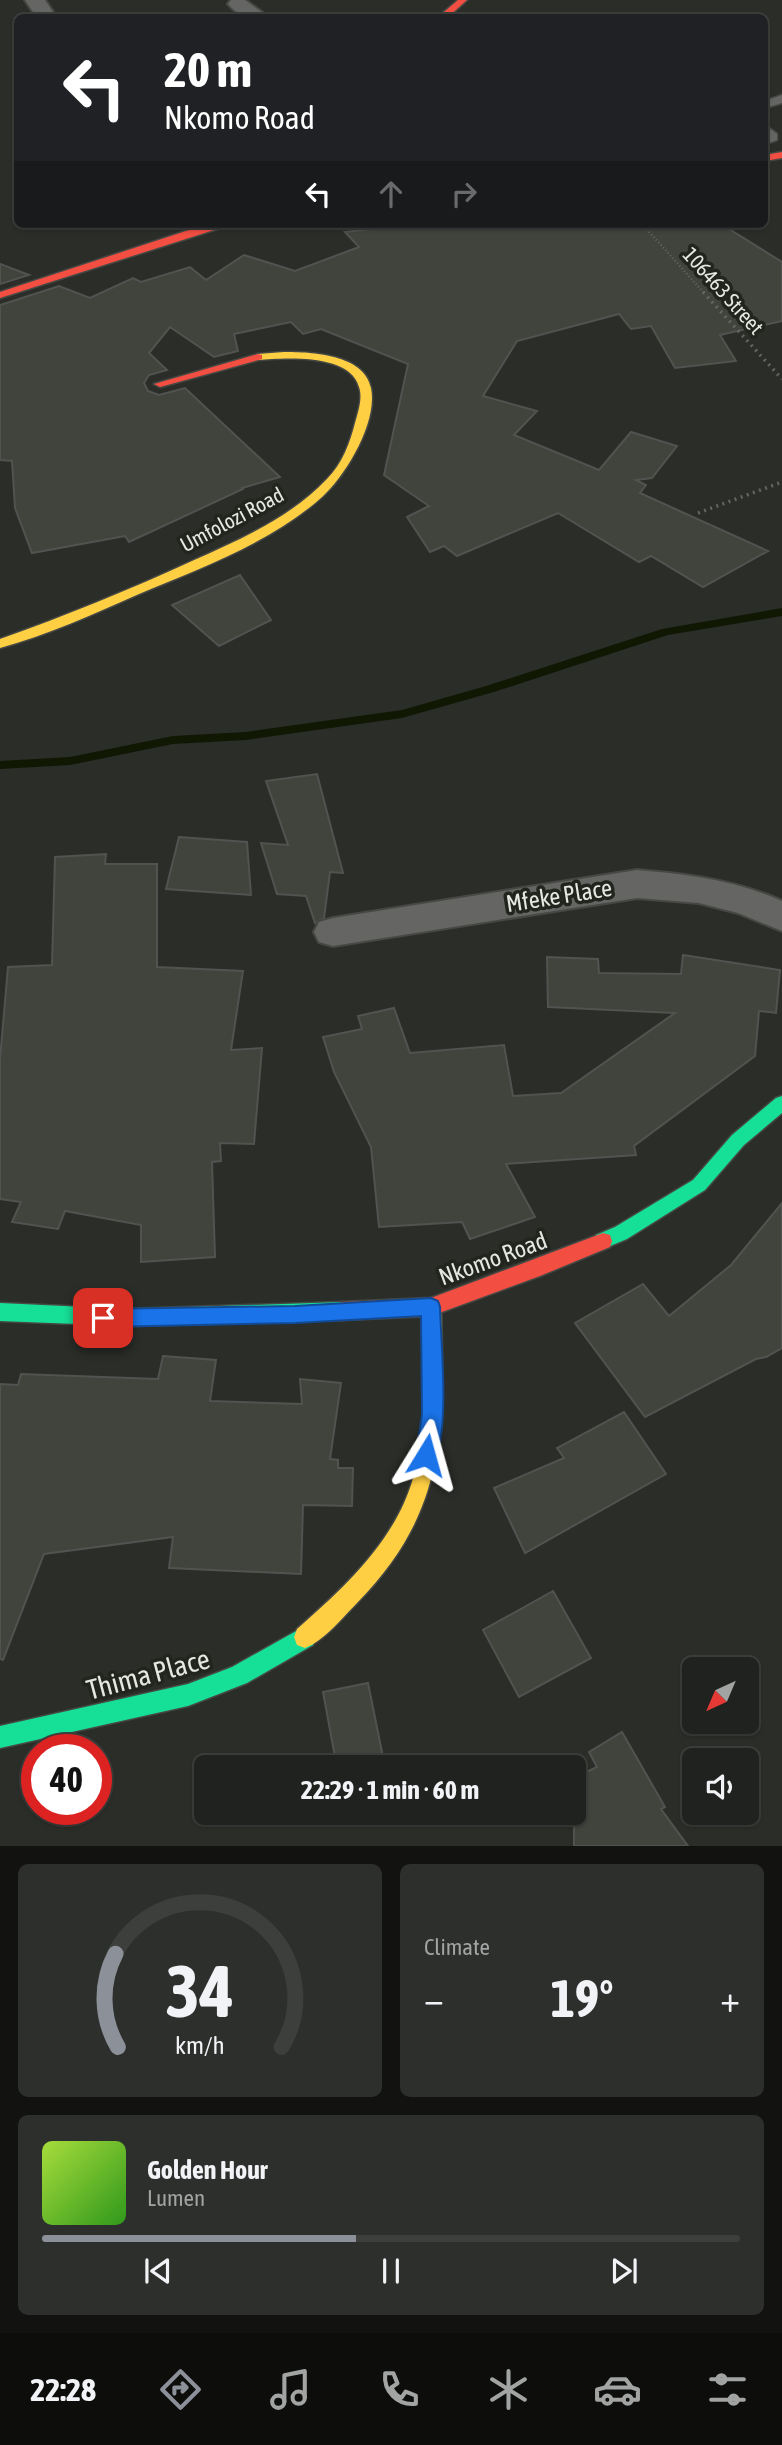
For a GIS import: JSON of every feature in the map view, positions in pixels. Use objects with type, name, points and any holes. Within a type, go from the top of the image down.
[{"type":"street","points":[[446,14],[463,0]]},
{"type":"street","points":[[238,4],[254,14]]},
{"type":"street","points":[[0,295],[211,228]]},
{"type":"street","name":"Umfolozi Road","points":[[0,644],[116,601],[233,547],[293,513],[326,487],[349,460],[360,429],[366,388],[362,379],[341,363],[303,354],[251,359],[160,384]]},
{"type":"street","name":"Mfeke Place","points":[[333,932],[636,884],[699,889],[749,902],[782,917]]},
{"type":"street","name":"Nkomo Road","points":[[0,1312],[51,1317],[156,1319],[431,1307],[533,1270],[621,1233],[699,1185],[738,1140],[782,1102]]},
{"type":"street","name":"Thima Place","points":[[0,1737],[188,1695],[239,1675],[302,1641],[345,1601],[385,1554],[414,1504],[432,1415],[431,1307]]},
{"type":"path","name":"106463 Street","points":[[646,228],[782,379]]},
{"type":"path","points":[[698,513],[782,482]]},
{"type":"building","points":[[380,228],[727,228],[782,262],[782,321],[720,335],[736,361],[675,368],[651,326],[631,329],[619,314],[517,341],[483,396],[537,411],[514,435],[599,470],[631,432],[677,446],[652,478],[636,480],[646,485],[640,493],[768,551],[703,587],[651,556],[639,562],[558,513],[457,556],[444,546],[430,552],[407,517],[429,506],[384,475],[408,364],[321,329],[303,334],[291,322],[234,334],[238,351],[214,357],[170,327],[149,353],[167,370],[149,375],[144,383],[148,391],[159,395],[185,388],[280,477],[242,488],[129,542],[125,536],[32,553],[15,508],[12,461],[0,460],[0,305],[59,286],[90,298],[133,278],[141,282],[190,267],[206,280],[244,255],[295,271],[359,247],[345,232]]},
{"type":"building","points":[[0,264],[29,275],[0,284]]},
{"type":"building","points":[[240,575],[271,620],[219,646],[172,605]]},
{"type":"building","points":[[317,774],[343,873],[330,872],[324,918],[315,923],[306,896],[277,894],[261,843],[288,845],[266,781]]},
{"type":"building","points":[[179,837],[247,842],[251,895],[166,889]]},
{"type":"building","points":[[106,854],[105,864],[157,864],[157,967],[243,971],[231,1050],[262,1048],[254,1144],[220,1143],[221,1161],[212,1162],[215,1257],[141,1262],[141,1225],[65,1211],[58,1229],[12,1222],[21,1202],[0,1199],[0,1059],[8,967],[52,965],[55,857]]},
{"type":"building","points":[[683,955],[780,970],[776,1013],[759,1011],[755,1056],[634,1146],[636,1155],[506,1164],[535,1217],[470,1239],[462,1222],[379,1227],[371,1147],[334,1072],[323,1037],[362,1029],[358,1016],[394,1008],[410,1053],[504,1045],[513,1096],[561,1093],[675,1013],[548,1007],[547,957],[598,959],[599,973],[681,974]]},
{"type":"building","points":[[782,1203],[782,1348],[645,1417],[575,1323],[643,1284],[669,1316],[731,1265]]},
{"type":"building","points":[[163,1356],[216,1360],[210,1401],[302,1404],[300,1379],[341,1383],[330,1459],[338,1460],[338,1468],[353,1468],[352,1506],[303,1505],[301,1574],[169,1568],[173,1537],[44,1554],[3,1660],[0,1659],[0,1384],[18,1385],[21,1374],[158,1379]]},
{"type":"building","points":[[624,1412],[666,1474],[525,1553],[494,1488],[564,1458],[557,1448]]},
{"type":"building","points":[[553,1591],[591,1658],[519,1697],[483,1630]]},
{"type":"building","points":[[368,1683],[383,1755],[335,1755],[323,1692]]},
{"type":"building","points":[[622,1732],[665,1807],[661,1809],[688,1846],[574,1846],[574,1825],[586,1825],[586,1772],[597,1767],[589,1752]]},
{"type":"waterway","points":[[0,765],[70,761],[173,740],[246,736],[402,714],[490,689],[666,632],[782,612]]},
{"type":"traffic: fast","points":[[603,1241],[621,1233],[699,1185],[738,1140],[782,1103]]},
{"type":"traffic: fast","points":[[0,1312],[128,1318],[342,1311]]},
{"type":"traffic: fast","points":[[0,1737],[188,1695],[239,1675],[305,1637]]},
{"type":"traffic: slow","points":[[0,644],[124,596],[232,548],[285,519],[317,496],[331,482],[350,453],[364,411],[366,389],[362,380],[342,364],[328,359],[299,355],[258,357]]},
{"type":"traffic: slow","points":[[305,1637],[367,1577],[393,1543],[414,1505],[422,1483],[430,1433],[431,1307]]},
{"type":"traffic: jam","points":[[446,14],[463,0]]},
{"type":"traffic: jam","points":[[768,157],[782,155]]},
{"type":"traffic: jam","points":[[0,295],[211,228]]},
{"type":"traffic: jam","points":[[160,384],[258,357]]},
{"type":"traffic: jam","points":[[342,1311],[431,1307],[603,1241]]},
{"type":"route","points":[[103,1318],[295,1315],[431,1307],[432,1415],[426,1455]]}]
